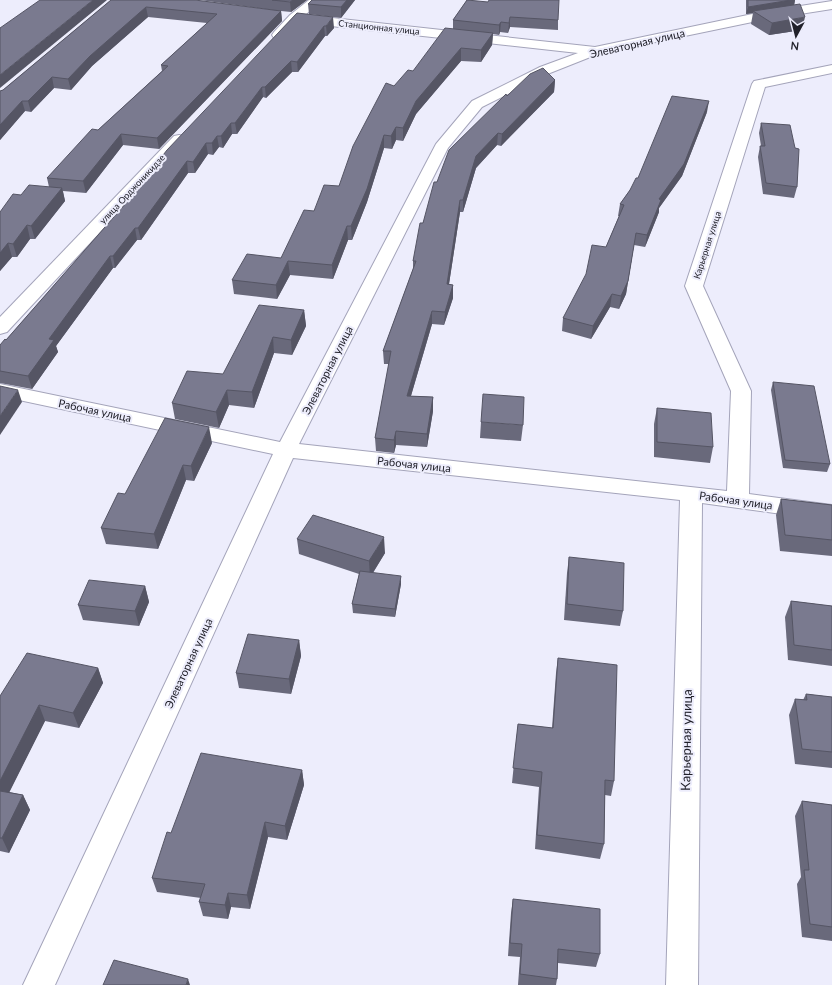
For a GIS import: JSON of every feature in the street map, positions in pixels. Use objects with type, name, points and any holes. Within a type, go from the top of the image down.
[{"type":"street","points":[[266,47],[294,18],[316,0]]},
{"type":"street","name":"Элеваторная улица","points":[[39,985],[286,450],[441,147],[477,104],[545,70],[594,50],[762,16],[832,5]]},
{"type":"street","name":"Станционная улица","points":[[278,16],[594,50]]},
{"type":"street","name":"Карьерная улица","points":[[738,501],[741,391],[694,286],[759,84],[832,70]]},
{"type":"street","name":"улица Орджоникидзе","points":[[0,328],[190,127]]},
{"type":"street","name":"Рабочая улица","points":[[0,390],[286,450],[691,494],[832,513]]},
{"type":"street","name":"Карьерная улица","points":[[682,985],[691,494]]},
{"type":"building","points":[[40,0],[93,0],[0,75],[0,28]]},
{"type":"building","points":[[111,0],[195,0],[281,11],[157,138],[121,134],[83,181],[47,178],[92,129],[98,130],[168,66],[161,65],[217,14],[146,7],[90,56],[68,79],[52,77],[28,101],[22,101],[0,125],[0,91]]},
{"type":"building","points":[[272,0],[293,0],[290,2]]},
{"type":"building","points":[[312,0],[347,0],[341,7],[308,4]]},
{"type":"building","points":[[467,0],[488,2],[489,0],[559,0],[558,20],[510,17],[509,23],[501,22],[499,25],[453,20]]},
{"type":"building","points":[[748,0],[791,0],[748,7]]},
{"type":"building","points":[[800,4],[805,17],[772,23],[753,11]]},
{"type":"building","points":[[297,13],[333,17],[326,26],[324,26],[297,62],[291,61],[265,87],[262,87],[235,123],[231,123],[221,136],[217,136],[212,143],[206,143],[193,162],[187,161],[138,228],[135,228],[113,256],[110,256],[49,339],[54,340],[28,376],[0,371],[0,345],[141,186],[139,186],[167,150]]},
{"type":"building","points":[[445,28],[493,33],[481,50],[461,48],[416,101],[403,128],[396,127],[391,136],[384,135],[367,189],[351,226],[347,226],[332,265],[288,261],[276,285],[232,280],[247,254],[281,258],[304,210],[314,211],[324,185],[339,186],[353,146],[386,83],[394,86],[408,70],[413,71]]},
{"type":"building","points":[[543,68],[555,80],[502,134],[498,133],[476,156],[463,200],[460,200],[447,284],[453,285],[445,312],[432,311],[407,396],[433,397],[427,434],[396,431],[394,440],[375,438],[391,351],[383,351],[416,261],[413,261],[420,223],[423,223],[434,182],[437,182],[449,150],[506,94],[507,96],[530,74]]},
{"type":"building","points":[[672,96],[709,101],[684,164],[659,199],[661,200],[647,235],[636,233],[628,281],[621,296],[612,294],[593,326],[563,318],[586,274],[592,245],[606,247],[624,205],[620,204],[636,178],[638,178]]},
{"type":"building","points":[[761,123],[790,125],[795,148],[799,149],[797,187],[766,183],[760,146],[765,146]]},
{"type":"building","points":[[29,185],[62,188],[31,226],[27,225],[13,244],[8,243],[0,253],[0,212],[13,194],[21,195]]},
{"type":"building","points":[[259,305],[304,310],[291,340],[273,337],[252,392],[227,390],[216,412],[172,403],[187,371],[223,374]]},
{"type":"building","points":[[773,382],[814,386],[830,464],[785,460]]},
{"type":"building","points":[[0,386],[18,390],[0,416]]},
{"type":"building","points":[[483,394],[524,397],[523,425],[481,422]]},
{"type":"building","points":[[657,408],[711,413],[713,447],[657,442]]},
{"type":"building","points":[[165,418],[209,427],[191,466],[183,465],[154,534],[101,528],[118,493],[125,494]]},
{"type":"building","points":[[781,499],[832,505],[832,540],[785,535]]},
{"type":"building","points":[[313,515],[384,537],[369,561],[297,539]]},
{"type":"building","points":[[569,557],[624,563],[623,611],[567,604]]},
{"type":"building","points":[[360,571],[401,576],[395,609],[352,604]]},
{"type":"building","points":[[89,580],[145,586],[135,611],[78,605]]},
{"type":"building","points":[[791,601],[832,606],[832,650],[794,645]]},
{"type":"building","points":[[248,634],[299,640],[289,679],[236,673]]},
{"type":"building","points":[[27,653],[98,668],[73,713],[39,705],[0,781],[0,696]]},
{"type":"building","points":[[558,658],[617,665],[614,781],[605,780],[604,844],[537,835],[542,772],[513,768],[518,724],[553,728]]},
{"type":"building","points":[[806,694],[832,697],[832,752],[802,749],[795,699],[807,700]]},
{"type":"building","points":[[201,753],[302,770],[285,826],[265,822],[247,895],[228,893],[225,905],[199,902],[205,884],[152,878],[167,832],[171,833]]},
{"type":"building","points":[[0,791],[23,795],[2,838],[0,838]]},
{"type":"building","points":[[802,801],[832,805],[832,927],[810,924],[804,870],[809,870]]},
{"type":"building","points":[[513,899],[600,909],[600,954],[558,949],[557,979],[520,974],[522,944],[510,943]]},
{"type":"building","points":[[114,960],[188,979],[186,985],[103,985]]}]
